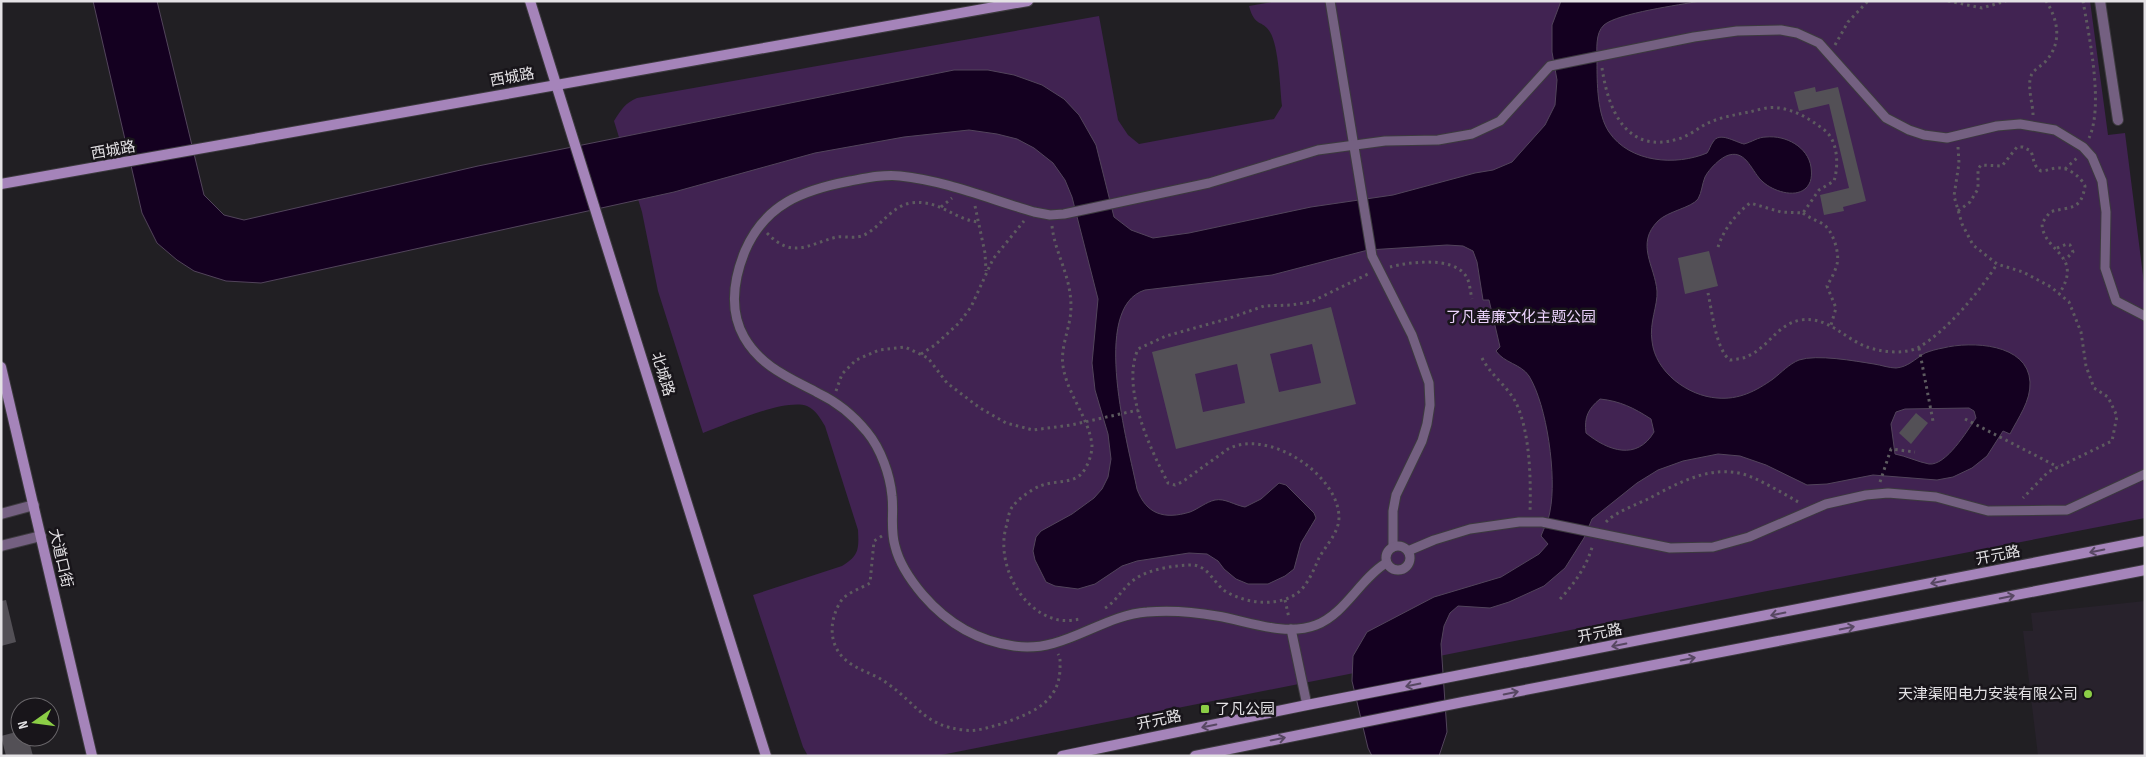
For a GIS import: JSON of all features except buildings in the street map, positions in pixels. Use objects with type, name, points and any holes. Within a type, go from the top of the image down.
[{"type":"street","name":"北城路","points":[[530,1],[766,756]]},
{"type":"street","name":"西城路","points":[[1,184],[1028,1]]},
{"type":"street","points":[[2100,1],[2118,120]]},
{"type":"street","name":"大道口街","points":[[1,367],[92,756]]},
{"type":"street","points":[[1,514],[34,506]]},
{"type":"street","points":[[1,546],[41,536]]},
{"type":"street","name":"开元路","points":[[1062,756],[1307,705],[2145,541]]},
{"type":"street","points":[[1195,756],[2145,570]]},
{"type":"lane","points":[[1330,1],[1372,256],[1412,335],[1422,360],[1429,390],[1430,404],[1422,441],[1396,495],[1393,511],[1393,547]]},
{"type":"lane","points":[[1386,562],[1372,572],[1328,618],[1319,624],[1309,627],[1291,629],[1266,627],[1251,622],[1212,615],[1145,612],[1098,626],[1054,645],[1018,647],[991,642],[971,635],[950,621],[920,591],[899,559],[891,529],[892,497],[889,478],[875,443],[852,416],[832,401],[768,366],[744,337],[737,318],[735,300],[736,281],[748,244],[760,225],[790,200],[807,191],[871,177],[896,175],[933,181],[971,191],[1034,212],[1050,215],[1071,213],[1223,179],[1299,155],[1353,145],[1401,140],[1438,140],[1472,134],[1500,121],[1514,107],[1538,76],[1550,66],[1694,37],[1737,30],[1762,29],[1781,30],[1807,37],[1819,43],[1886,118],[1924,135],[1947,138],[1997,126],[2020,124],[2055,130],[2083,147],[2092,157],[2102,181],[2106,212],[2105,268],[2116,301],[2145,316]]},
{"type":"lane","points":[[1408,552],[1434,540],[1481,526],[1529,522],[1542,522],[1670,548],[1713,547],[1750,536],[1812,509],[1846,499],[1888,493],[1936,497],[1988,511],[2067,510],[2145,474]]},
{"type":"lane","points":[[1402,546],[1408,552],[1409,563],[1404,569],[1393,570],[1386,562],[1387,552],[1393,547],[1402,546]]},
{"type":"lane","points":[[1291,629],[1307,705]]},
{"type":"path","points":[[1830,54],[1848,22],[1868,1]]},
{"type":"path","points":[[1948,1],[1982,8],[2006,1]]},
{"type":"path","points":[[2032,125],[2030,76],[2052,54],[2058,32],[2054,16],[2046,1]]},
{"type":"path","points":[[2083,1],[2096,103],[2090,137],[2083,147]]},
{"type":"path","points":[[1600,56],[1606,90],[1610,101],[1622,124],[1636,137],[1655,141],[1676,140],[1720,119],[1765,108],[1778,107],[1809,119],[1829,132],[1834,142],[1836,159],[1834,182],[1819,190],[1803,213]]},
{"type":"path","points":[[1957,136],[1959,163],[1954,196],[1962,224],[1973,244],[1997,264],[2024,272],[2069,302],[2080,332],[2086,366],[2094,388],[2108,397],[2117,416],[2112,440],[2048,472],[2011,510]]},
{"type":"path","points":[[1958,211],[1974,197],[1978,189],[1978,169],[1981,165],[2002,166],[2017,147],[2028,148],[2031,151],[2037,168],[2046,171],[2065,168],[2083,182],[2085,186],[2084,196],[2074,208],[2050,212],[2042,223],[2045,236],[2057,248],[2065,260],[2067,281],[2059,294]]},
{"type":"path","points":[[971,191],[980,222],[986,272]]},
{"type":"path","points":[[760,225],[783,246],[803,249],[840,237],[863,236],[900,205],[912,203],[932,203],[954,215],[964,216],[970,221],[980,222]]},
{"type":"path","points":[[1718,247],[1721,236],[1729,224],[1750,203],[1781,212],[1803,213],[1810,219],[1824,225],[1829,230],[1837,253],[1838,263],[1828,286],[1836,308],[1831,325]]},
{"type":"path","points":[[920,354],[935,345],[959,323],[971,307],[986,272],[998,252],[1034,212]]},
{"type":"path","points":[[1050,215],[1052,235],[1066,272],[1071,307],[1063,347],[1063,366],[1067,382],[1092,445],[1090,458],[1083,474],[1074,480],[1041,486],[1012,506],[1002,545],[1009,575],[1026,600],[1040,612],[1055,619],[1086,618]]},
{"type":"path","points":[[2057,248],[2061,245],[2070,245],[2072,252],[2065,260]]},
{"type":"path","points":[[1098,613],[1113,604],[1134,579],[1152,571],[1195,565],[1206,570],[1215,582],[1238,598],[1249,601],[1270,602],[1285,600],[1300,590],[1310,579],[1320,556],[1334,536],[1339,519],[1337,505],[1330,491],[1318,476],[1295,456],[1284,450],[1265,445],[1235,445],[1182,482],[1175,485],[1168,483],[1156,458],[1138,410],[1133,361],[1138,349],[1166,336],[1227,319],[1264,306],[1311,302],[1378,270],[1409,264],[1442,262],[1453,265],[1466,277],[1472,299]]},
{"type":"path","points":[[1708,294],[1720,346],[1725,357],[1730,360],[1748,356],[1790,322],[1818,320],[1831,325],[1866,347],[1905,351],[1918,348],[1941,330],[1967,304],[1997,264]]},
{"type":"path","points":[[832,401],[842,374],[856,360],[879,350],[905,347],[928,358],[947,383],[980,408],[1006,423],[1033,430],[1084,422],[1138,410]]},
{"type":"path","points":[[1918,348],[1934,421]]},
{"type":"path","points":[[1482,358],[1488,369],[1517,404],[1523,425],[1530,487],[1529,522]]},
{"type":"path","points":[[1965,419],[2058,466]]},
{"type":"path","points":[[1881,478],[1891,449],[1915,452]]},
{"type":"path","points":[[1560,599],[1574,585],[1585,566],[1596,534],[1609,519],[1693,477],[1714,472],[1736,472],[1756,478],[1812,509]]},
{"type":"path","points":[[891,529],[874,541],[870,583],[842,600],[832,624],[832,639],[838,653],[851,664],[872,673],[889,684],[919,712],[934,723],[965,731],[983,729],[1025,716],[1044,704],[1056,689],[1060,675],[1060,658],[1054,645]]},
{"type":"path","points":[[1285,600],[1291,629]]},
{"type":"shaded area","points":[[93,1],[157,1],[204,195],[224,215],[244,220],[478,166],[954,70],[988,70],[1014,75],[1042,85],[1064,99],[1079,115],[1096,145],[1114,217],[1131,230],[1153,238],[1189,233],[1311,207],[1393,195],[1493,170],[1512,162],[1545,125],[1555,105],[1557,80],[1552,52],[1552,25],[1561,1],[1700,1],[1622,17],[1611,21],[1601,28],[1597,42],[1598,88],[1602,116],[1609,132],[1618,142],[1641,156],[1668,160],[1682,160],[1707,153],[1713,142],[1719,137],[1744,144],[1763,137],[1781,138],[1795,144],[1806,154],[1811,167],[1811,176],[1809,184],[1800,192],[1784,192],[1772,188],[1763,182],[1745,159],[1735,154],[1726,156],[1712,167],[1707,174],[1698,199],[1695,202],[1662,218],[1651,230],[1647,247],[1657,291],[1651,334],[1654,352],[1666,372],[1684,387],[1695,393],[1717,398],[1733,398],[1754,391],[1792,364],[1807,358],[1857,361],[1896,368],[1904,366],[1925,353],[1936,349],[1982,345],[2009,352],[2020,359],[2027,369],[2030,389],[2023,409],[2010,434],[2003,431],[1987,456],[1972,468],[1953,477],[1937,480],[1873,475],[1827,484],[1807,485],[1766,465],[1740,456],[1718,454],[1683,461],[1658,470],[1637,483],[1592,519],[1584,538],[1565,568],[1544,586],[1509,602],[1490,608],[1458,606],[1450,613],[1444,626],[1441,644],[1447,732],[1439,756],[1372,756],[1368,748],[1352,681],[1353,656],[1367,632],[1434,597],[1501,577],[1539,554],[1548,544],[1541,536],[1548,520],[1552,497],[1552,480],[1549,442],[1541,405],[1526,372],[1503,358],[1496,351],[1500,347],[1489,300],[1483,300],[1477,262],[1473,251],[1463,246],[1447,245],[1368,250],[1272,275],[1145,290],[1128,302],[1119,322],[1116,350],[1117,380],[1121,412],[1137,489],[1145,504],[1157,513],[1164,515],[1190,512],[1215,500],[1226,501],[1245,507],[1261,499],[1279,483],[1286,485],[1314,513],[1316,518],[1301,543],[1294,569],[1285,576],[1268,584],[1248,584],[1236,579],[1218,561],[1207,554],[1189,553],[1137,561],[1122,566],[1095,584],[1078,589],[1055,586],[1046,582],[1035,560],[1033,551],[1036,537],[1041,531],[1072,514],[1094,498],[1102,489],[1108,477],[1111,459],[1108,434],[1095,390],[1092,363],[1098,299],[1072,197],[1065,180],[1053,163],[1034,148],[1017,139],[969,130],[904,137],[815,153],[674,192],[261,283],[226,281],[194,271],[157,243],[142,213]],"holes":[[[1600,399],[1620,403],[1645,415],[1651,419],[1654,432],[1647,441],[1631,450],[1622,450],[1604,445],[1586,433],[1586,418],[1592,406]],[[1969,408],[1974,411],[1976,418],[1956,447],[1936,463],[1929,464],[1895,454],[1891,424],[1896,412],[1905,409]]]},
{"type":"shaded area","name":"天津渠阳电力安装有限公司","points":[[2145,601],[2145,756],[2038,756],[2023,631],[2033,631],[2031,613]]},
{"type":"green space","name":"了凡善廉文化主题公园","points":[[1277,1],[2090,1],[2108,135],[2125,133],[2145,291],[2145,518],[936,756],[808,756],[803,747],[753,595],[842,566],[852,559],[857,551],[858,530],[825,426],[818,414],[807,406],[797,404],[771,409],[703,433],[658,291],[642,212],[614,121],[626,105],[637,98],[1099,16],[1118,120],[1128,135],[1139,144],[1274,119],[1282,106],[1275,47],[1270,32],[1254,18],[1249,6]]},
{"type":"place","name":"天津渠阳电力安装有限公司","points":[[2088,694]]},
{"type":"place","name":"了凡公园","points":[[1205,709]]}]
